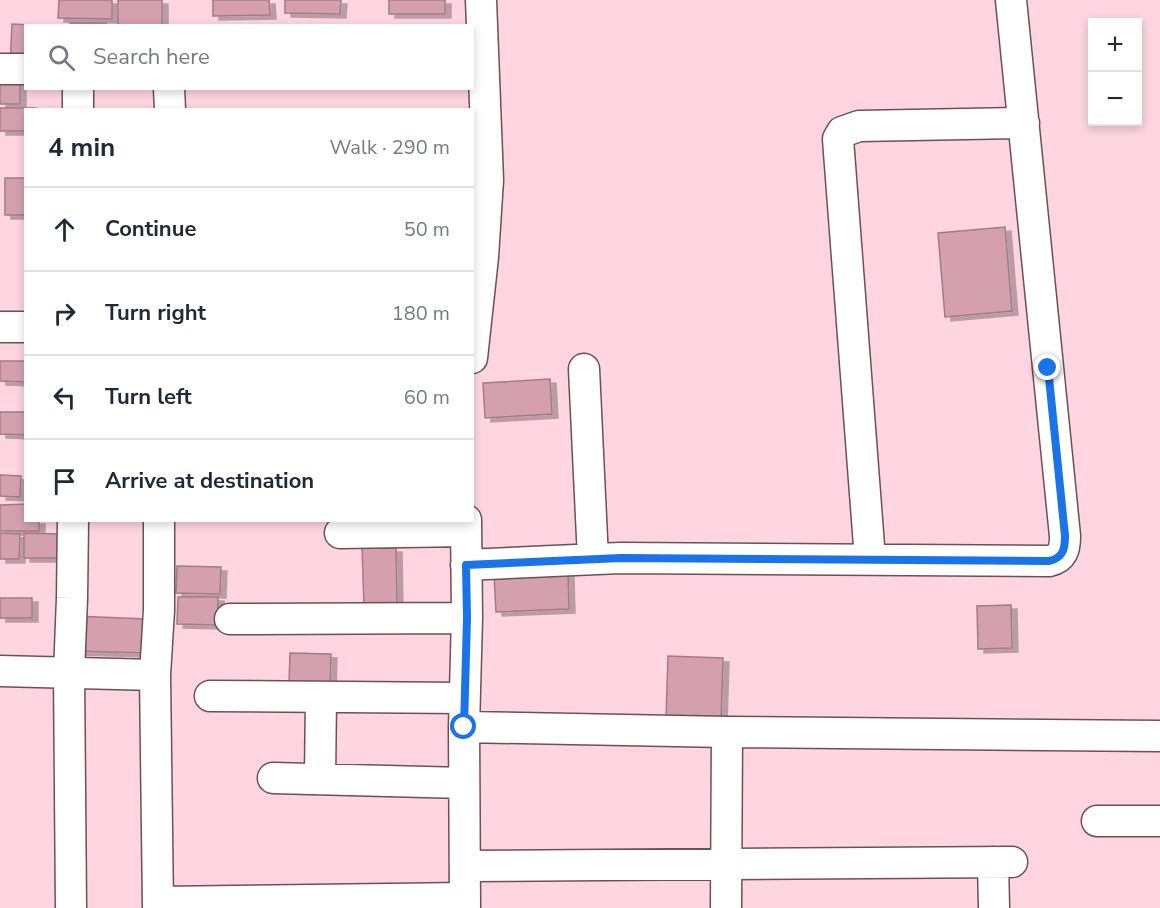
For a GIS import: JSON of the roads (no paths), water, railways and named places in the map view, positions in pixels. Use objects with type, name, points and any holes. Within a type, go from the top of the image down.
[{"type":"street","points":[[474,331],[483,256],[488,180],[477,65],[481,0]]},
{"type":"street","points":[[466,565],[593,559],[1049,561],[1056,560],[1061,555],[1065,549],[1065,536],[1011,0]]},
{"type":"street","points":[[0,69],[24,69]]},
{"type":"street","points":[[78,90],[78,108]]},
{"type":"street","points":[[170,90],[170,108]]},
{"type":"street","points":[[870,559],[838,139],[842,132],[859,126],[1024,123]]},
{"type":"street","points":[[0,327],[24,327]]},
{"type":"street","points":[[584,369],[593,559]]},
{"type":"street","points":[[71,908],[69,673],[73,522]]},
{"type":"street","points":[[159,522],[159,610],[155,675],[158,905],[465,903],[466,526],[340,533]]},
{"type":"street","points":[[230,619],[467,618]]},
{"type":"street","points":[[0,670],[155,675]]},
{"type":"street","points":[[210,696],[321,697],[464,713],[727,732],[1160,736]]},
{"type":"street","points":[[320,779],[321,697]]},
{"type":"street","points":[[726,908],[727,732]]},
{"type":"street","points":[[273,778],[464,783]]},
{"type":"street","points":[[1097,821],[1160,820]]},
{"type":"street","points":[[465,866],[1003,862],[994,908]]}]
